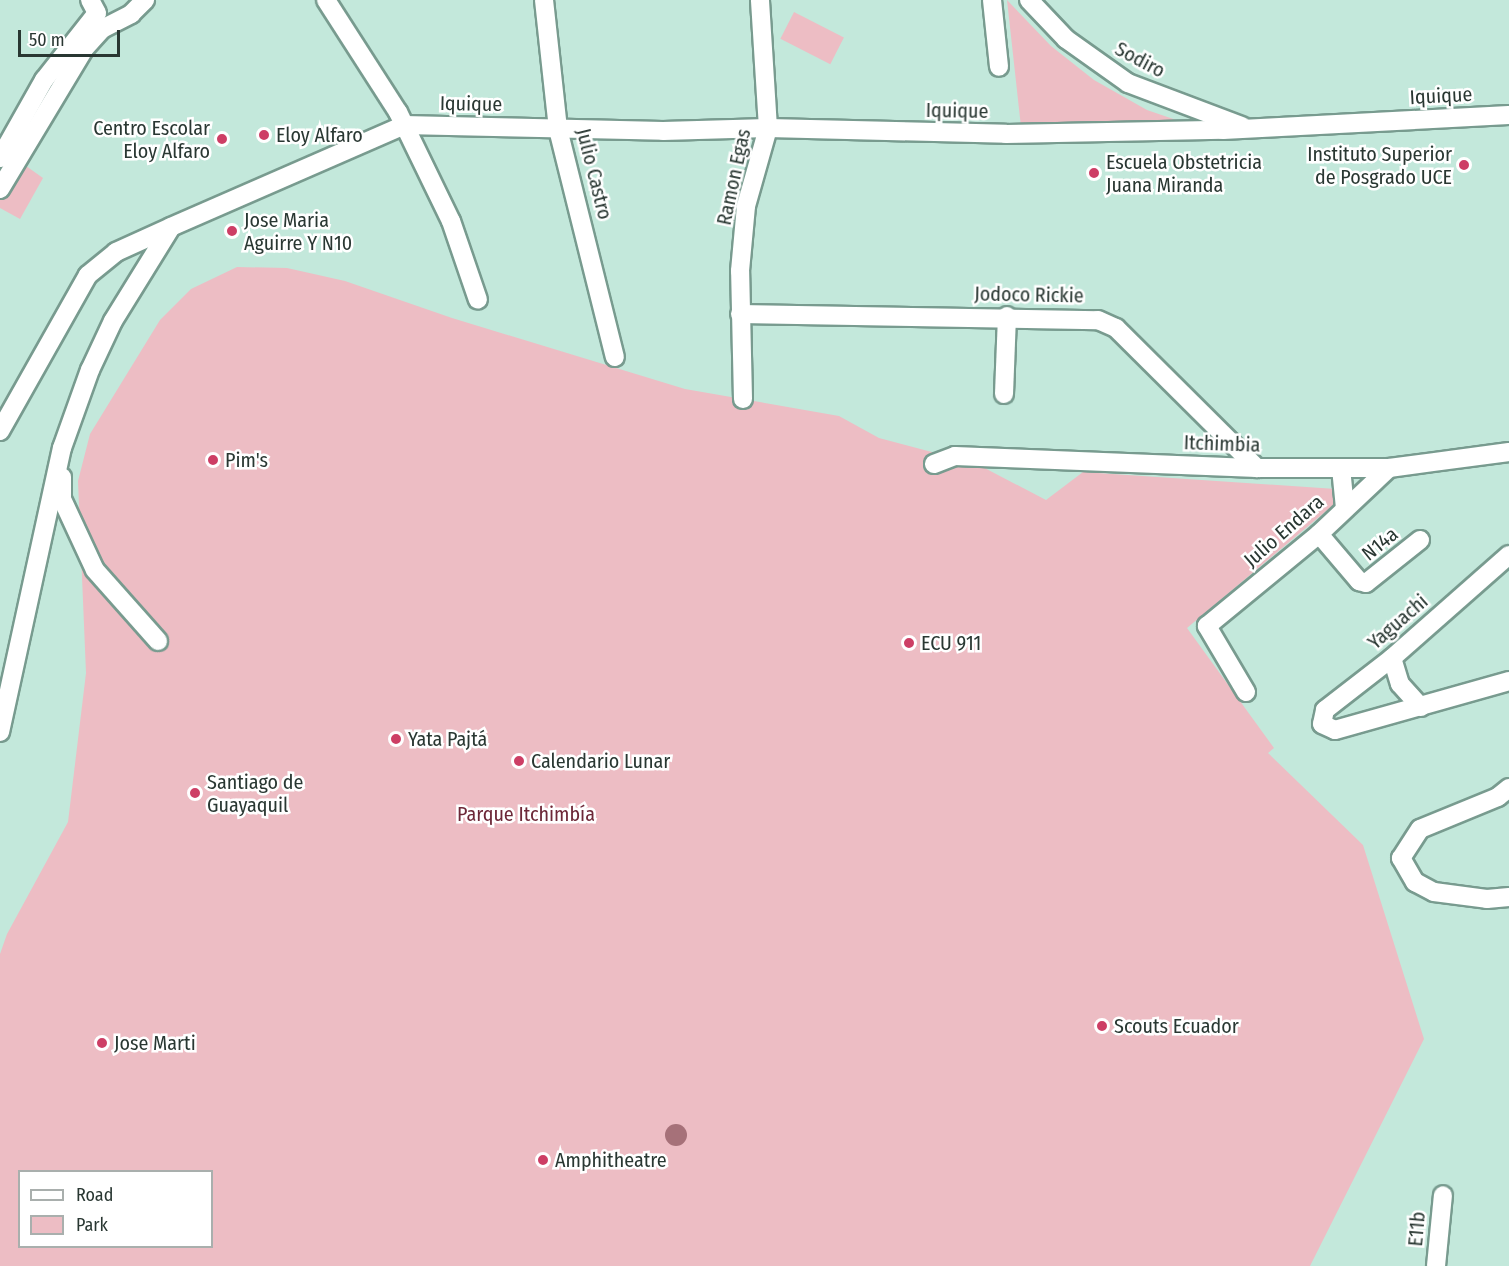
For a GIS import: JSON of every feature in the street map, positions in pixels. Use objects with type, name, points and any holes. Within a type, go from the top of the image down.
[{"type":"street","points":[[0,189],[84,49],[102,29],[131,14],[145,0]]},
{"type":"street","points":[[326,0],[404,125],[451,222],[478,300]]},
{"type":"street","name":"Julio Castro","points":[[544,0],[558,129],[615,357]]},
{"type":"street","name":"Ramon Egas","points":[[742,399],[740,314],[746,206],[768,128],[760,0]]},
{"type":"street","points":[[992,0],[999,67]]},
{"type":"street","name":"Sodiro","points":[[1029,0],[1066,39],[1128,83],[1250,129]]},
{"type":"street","points":[[0,158],[44,80],[94,6]]},
{"type":"street","name":"Iquique","points":[[404,125],[558,129],[768,128],[881,134],[1006,134],[1250,129],[1509,115]]},
{"type":"street","points":[[0,430],[88,275],[116,252],[404,125]]},
{"type":"street","points":[[0,732],[62,448],[90,369],[113,321],[171,227]]},
{"type":"street","name":"Jodoco Rickie","points":[[740,314],[1078,316],[1116,328],[1257,468]]},
{"type":"street","points":[[1004,394],[1007,316]]},
{"type":"street","points":[[62,448],[62,499],[95,570],[158,641]]},
{"type":"street","name":"Itchimbia","points":[[934,464],[955,456],[1257,468],[1389,468],[1509,452]]},
{"type":"street","points":[[1341,468],[1345,508]]},
{"type":"street","name":"Julio Endara","points":[[1246,692],[1207,626],[1319,534],[1389,468]]},
{"type":"street","name":"N14a","points":[[1319,534],[1359,581],[1366,583],[1420,540]]},
{"type":"street","name":"Yaguachi","points":[[1421,707],[1335,730],[1322,724],[1325,710],[1392,658],[1509,555]]},
{"type":"street","points":[[1392,658],[1400,684],[1421,707],[1509,681]]},
{"type":"street","points":[[1509,788],[1498,797],[1420,829],[1401,858],[1414,882],[1434,892],[1487,899],[1509,897]]},
{"type":"street","name":"E11b","points":[[1436,1266],[1443,1195]]},
{"type":"green space","points":[[1007,0],[1051,46],[1094,80],[1147,110],[1185,123],[1021,127]]},
{"type":"green space","points":[[794,12],[844,37],[830,64],[780,39]]},
{"type":"green space","points":[[19,161],[43,178],[20,219],[0,208],[0,196]]},
{"type":"green space","name":"Parque Itchimbía","points":[[237,267],[287,268],[345,281],[452,318],[685,389],[839,416],[879,438],[977,464],[1046,500],[1083,472],[1336,489],[1338,501],[1187,628],[1274,748],[1268,753],[1363,845],[1424,1039],[1310,1266],[0,1266],[0,954],[7,934],[68,822],[86,673],[78,481],[90,434],[160,320],[191,289]]},
{"type":"shaded area","points":[[676,1124],[686,1131],[687,1135],[680,1145],[676,1146],[666,1139],[665,1135],[672,1125]]},
{"type":"place","name":"Eloy Alfaro","points":[[264,135]]},
{"type":"place","name":"Centro Escolar Eloy Alfaro","points":[[222,139]]},
{"type":"place","name":"Instituto Superior de Posgrado UCE","points":[[1464,165]]},
{"type":"place","name":"Escuela Obstetricia Juana Miranda","points":[[1094,173]]},
{"type":"place","name":"Jose Maria Aguirre Y N10","points":[[232,231]]},
{"type":"place","name":"Pim's","points":[[213,460]]},
{"type":"place","name":"ECU 911","points":[[909,643]]},
{"type":"place","name":"Yata Pajtá","points":[[396,739]]},
{"type":"place","name":"Calendario Lunar","points":[[519,761]]},
{"type":"place","name":"Santiago de Guayaquil","points":[[195,793]]},
{"type":"place","name":"Scouts Ecuador","points":[[1102,1026]]},
{"type":"place","name":"Jose Marti","points":[[102,1043]]},
{"type":"place","name":"Amphitheatre","points":[[543,1160]]}]
